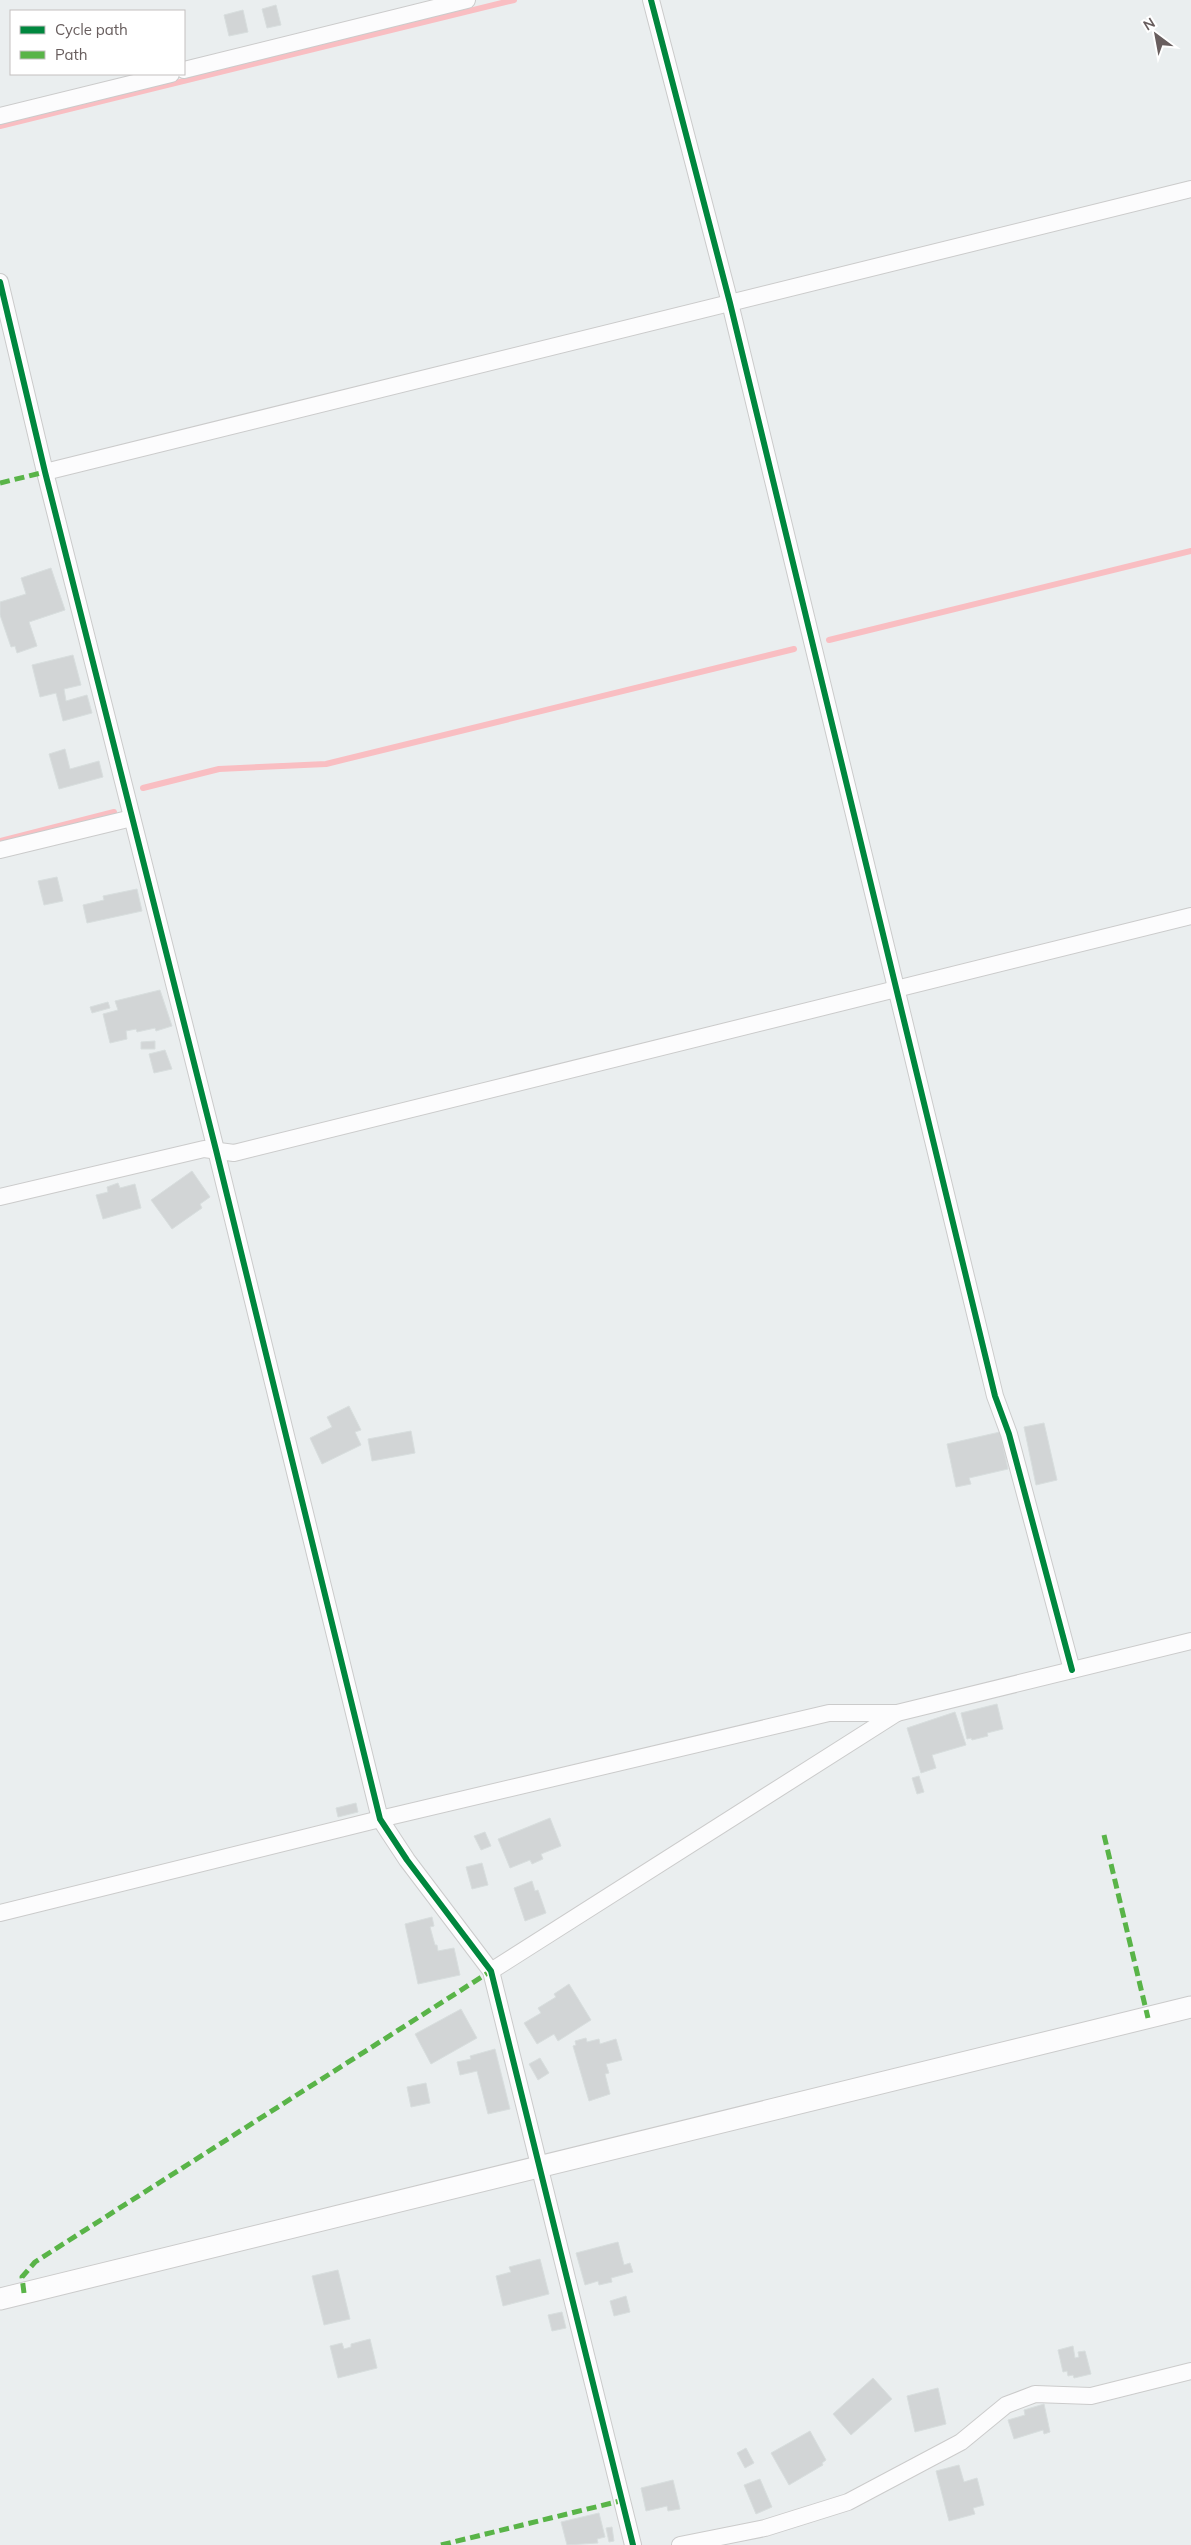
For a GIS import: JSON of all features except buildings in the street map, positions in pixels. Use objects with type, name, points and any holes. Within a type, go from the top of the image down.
[{"type":"street","points":[[185,70],[467,0]]},
{"type":"street","points":[[651,0],[730,303],[995,1396],[1009,1434],[1072,1670]]},
{"type":"street","points":[[0,116],[167,75]]},
{"type":"street","points":[[45,472],[1191,189]]},
{"type":"street","points":[[0,282],[45,472],[216,1150],[380,1819],[407,1860],[491,1971],[632,2545]]},
{"type":"street","points":[[0,850],[132,818]]},
{"type":"street","points":[[0,1197],[204,1149],[234,1153],[1191,916]]},
{"type":"street","points":[[0,1913],[380,1819],[828,1713],[897,1713],[1191,1641]]},
{"type":"street","points":[[491,1971],[897,1713]]},
{"type":"street","points":[[0,2299],[1191,2007]]},
{"type":"street","points":[[680,2545],[765,2528],[848,2502],[961,2442],[1006,2405],[1034,2394],[1090,2396],[1191,2371]]},
{"type":"waterway","points":[[0,126],[514,0]]},
{"type":"waterway","points":[[829,640],[1191,551]]},
{"type":"waterway","points":[[143,788],[219,769],[326,764],[794,649]]},
{"type":"waterway","points":[[0,841],[114,812]]},
{"type":"marked path","points":[[0,483],[45,472]]},
{"type":"marked path","points":[[1104,1835],[1148,2018]]},
{"type":"marked path","points":[[24,2293],[22,2277],[35,2262],[491,1971]]},
{"type":"marked path","points":[[441,2545],[620,2501]]},
{"type":"cycle path","points":[[651,0],[730,303],[995,1396],[1009,1434],[1072,1670]]},
{"type":"cycle path","points":[[0,282],[45,472],[216,1150],[380,1819],[407,1860],[491,1971],[633,2545]]}]
